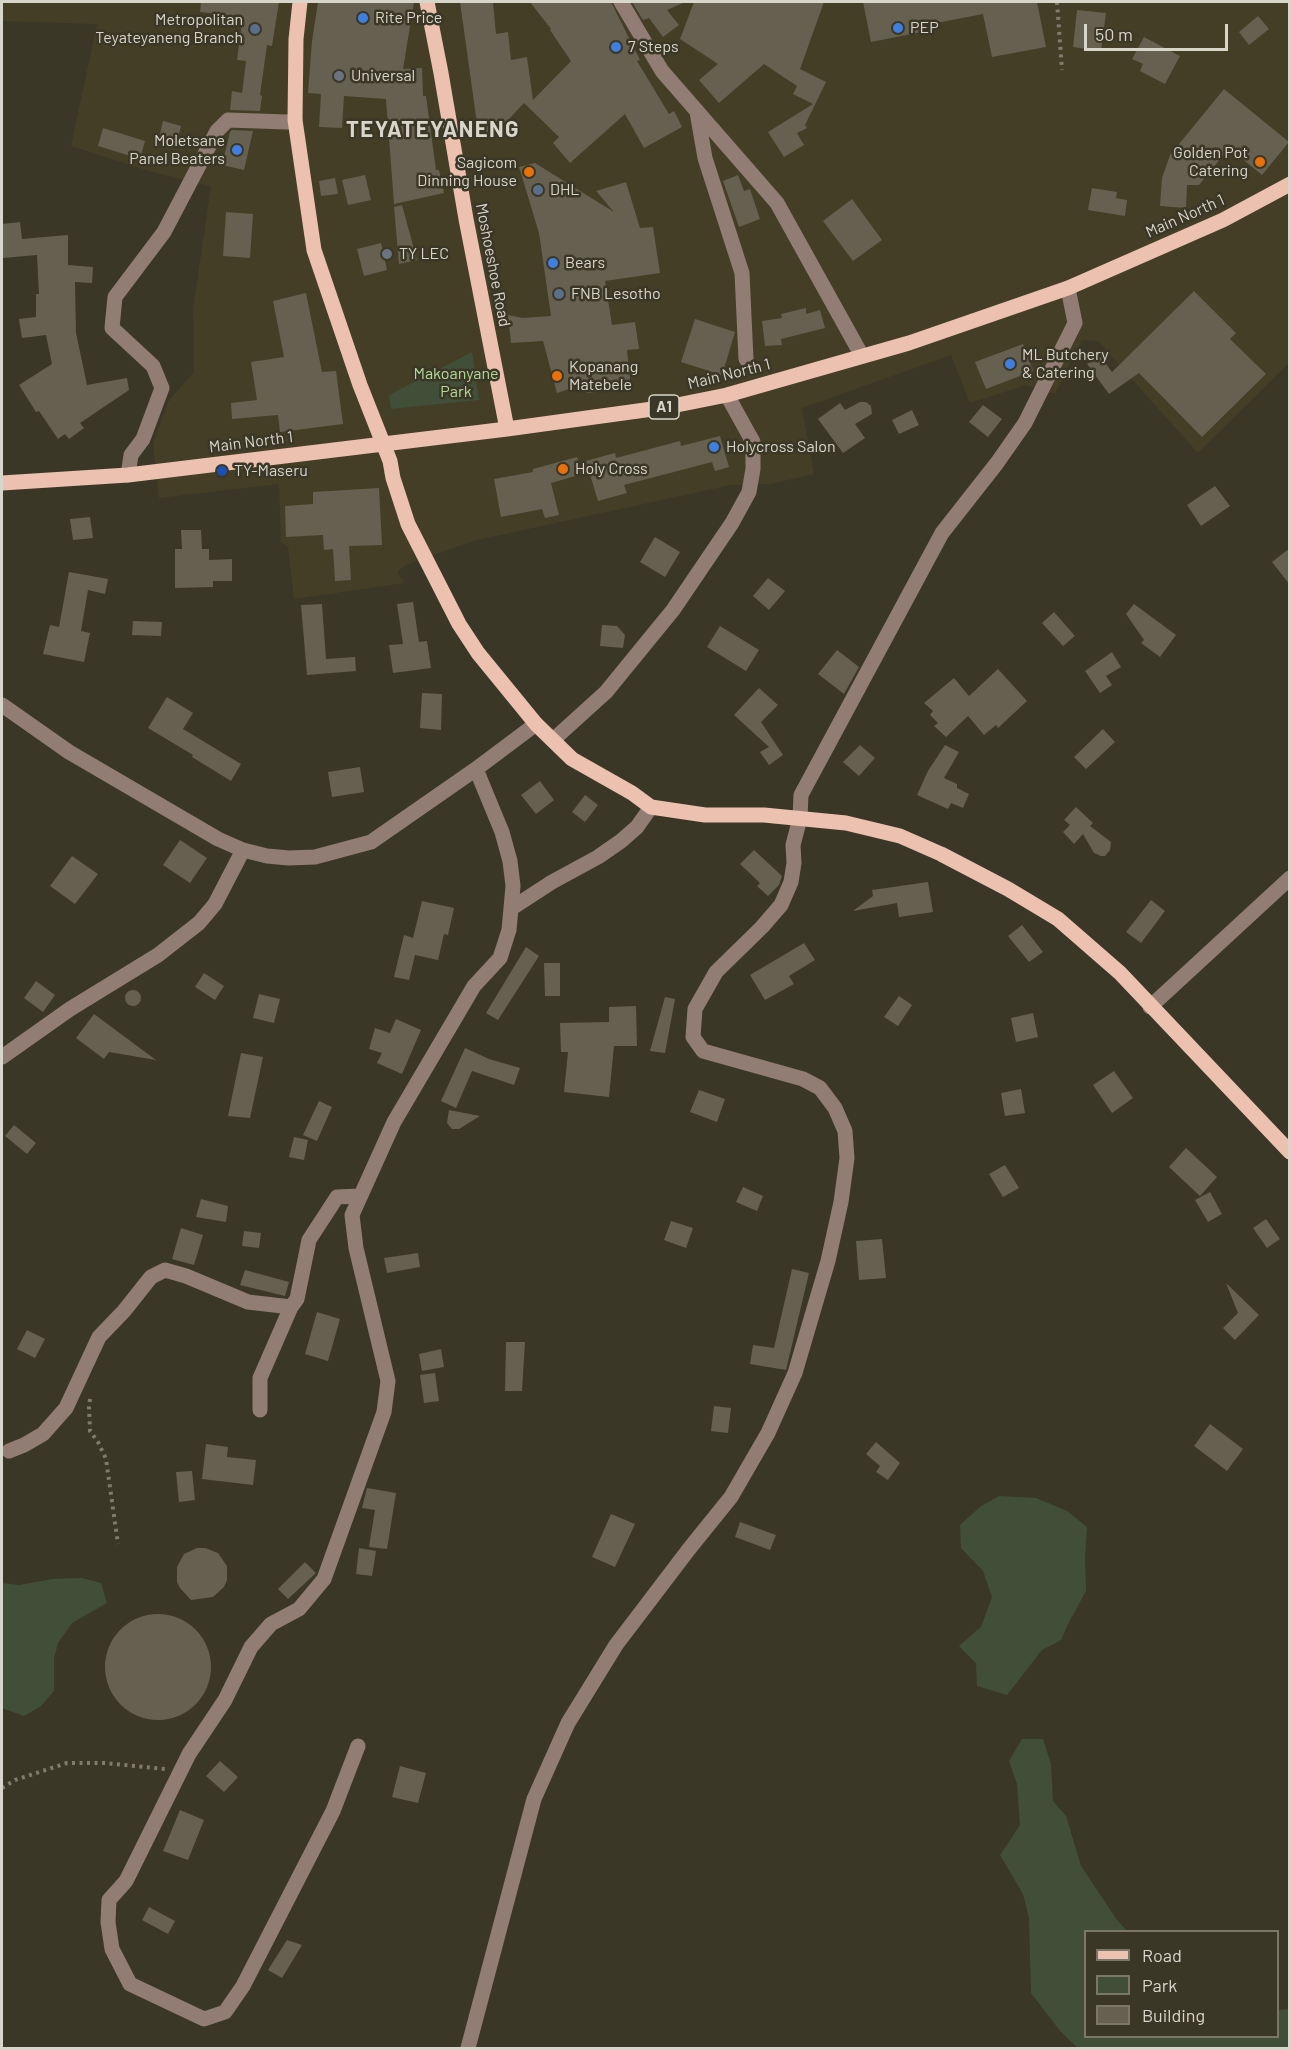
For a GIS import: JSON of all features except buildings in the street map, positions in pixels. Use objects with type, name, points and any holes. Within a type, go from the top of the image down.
[{"type":"main road","points":[[300,2],[296,39],[295,120],[314,250],[390,461],[408,524],[459,624],[478,653],[536,724],[572,759],[632,793],[651,807],[705,815],[764,815],[846,823],[900,836],[941,854],[1008,889],[1058,920],[1120,973],[1290,1152]]},
{"type":"main road","name":"Moshoeshoe Road","points":[[427,2],[507,429]]},
{"type":"main road","name":"Main North 1","points":[[2,483],[128,475],[507,429],[667,407],[727,395],[909,343],[1068,288],[1222,220],[1290,184]]},
{"type":"street","points":[[621,2],[662,71],[777,203],[862,356]]},
{"type":"street","points":[[698,112],[705,158],[742,273],[746,359]]},
{"type":"street","points":[[128,475],[132,455],[143,439],[162,388],[153,366],[112,328],[115,297],[164,232],[217,131],[228,120],[287,122],[295,120]]},
{"type":"street","points":[[468,2049],[534,1799],[568,1723],[616,1645],[688,1549],[731,1497],[768,1433],[795,1373],[828,1261],[842,1202],[847,1158],[845,1131],[835,1108],[820,1088],[803,1079],[703,1051],[693,1037],[695,1009],[716,972],[762,927],[781,904],[791,882],[801,795],[942,533],[1025,423],[1075,323],[1068,288]]},
{"type":"street","points":[[554,740],[606,692],[673,610],[732,523],[749,492],[753,469],[753,442],[727,395]]},
{"type":"street","points":[[2,705],[69,752],[145,798],[218,839],[267,856],[315,857],[371,842],[476,770],[536,724]]},
{"type":"street","points":[[358,1746],[333,1811],[243,1986],[225,2012],[204,2019],[130,1984],[111,1949],[108,1923],[109,1900],[126,1881],[189,1754],[225,1700],[251,1647],[272,1624],[299,1609],[324,1579],[384,1412],[388,1382],[356,1248],[352,1215],[394,1122],[474,987],[500,958],[509,930],[513,886],[510,861],[502,832],[476,770]]},
{"type":"street","points":[[512,908],[621,841],[637,827],[651,807]]},
{"type":"street","points":[[2,1058],[70,1009],[158,955],[199,923],[215,904],[243,849]]},
{"type":"street","points":[[1150,1007],[1290,878]]},
{"type":"street","points":[[260,1410],[260,1377],[291,1307],[297,1299],[309,1240],[337,1197],[359,1196]]},
{"type":"street","points":[[9,1451],[43,1434],[66,1408],[99,1337],[124,1311],[151,1277],[165,1270],[186,1276],[249,1302],[291,1307]]},
{"type":"path","points":[[1057,2],[1062,70]]},
{"type":"path","points":[[91,1397],[88,1407],[90,1431],[98,1442],[105,1460],[118,1544]]},
{"type":"path","points":[[2,1788],[15,1780],[67,1763],[105,1762],[180,1771]]},
{"type":"shaded area","points":[[2,2],[1289,2],[1289,363],[1198,453],[1098,341],[1082,340],[1055,394],[1026,385],[970,403],[951,355],[802,408],[814,474],[770,484],[731,485],[473,541],[406,565],[397,572],[405,583],[294,599],[288,547],[281,542],[279,484],[159,498],[153,444],[168,402],[194,372],[193,309],[211,186],[152,172],[71,146],[97,24],[2,21]]},
{"type":"green space","name":"Makoanyane Park","points":[[472,352],[479,400],[391,409],[389,395]]},
{"type":"green space","points":[[999,1496],[1036,1498],[1067,1511],[1087,1527],[1086,1591],[1061,1640],[1042,1650],[1007,1695],[977,1686],[976,1663],[959,1646],[981,1627],[992,1597],[983,1571],[961,1548],[960,1525],[980,1507]]},
{"type":"green space","points":[[82,1578],[101,1583],[107,1603],[72,1623],[58,1643],[54,1658],[54,1691],[41,1706],[24,1716],[2,1708],[2,1583],[19,1585],[53,1579]]},
{"type":"green space","points":[[1022,1739],[1043,1739],[1051,1764],[1053,1801],[1066,1816],[1081,1866],[1126,1930],[1084,1930],[1084,2038],[1279,2038],[1279,2010],[1289,2009],[1289,2048],[1078,2048],[1061,2032],[1031,1993],[1029,1918],[1023,1894],[1000,1855],[1020,1825],[1017,1784],[1009,1761]]},
{"type":"place","name":"Rite Price","points":[[363,18]]},
{"type":"place","name":"PEP","points":[[898,28]]},
{"type":"place","name":"Metropolitan Teyateyaneng Branch","points":[[255,29]]},
{"type":"place","name":"7 Steps","points":[[616,47]]},
{"type":"place","name":"Universal","points":[[339,76]]},
{"type":"place","name":"Moletsane Panel Beaters","points":[[237,150]]},
{"type":"place","name":"Golden Pot Catering","points":[[1260,162]]},
{"type":"place","name":"Sagicom Dinning House","points":[[529,172]]},
{"type":"place","name":"DHL","points":[[538,190]]},
{"type":"place","name":"TY LEC","points":[[387,254]]},
{"type":"place","name":"Bears","points":[[553,263]]},
{"type":"place","name":"FNB Lesotho","points":[[559,294]]},
{"type":"place","name":"ML Butchery & Catering","points":[[1010,364]]},
{"type":"place","name":"Kopanang Matebele","points":[[557,376]]},
{"type":"place","name":"Holycross Salon","points":[[714,447]]},
{"type":"place","name":"Holy Cross","points":[[563,469]]},
{"type":"place","name":"TY-Maseru","points":[[222,471]]},
{"type":"district","name":"TEYATEYANENG","points":[[433,130]]}]
